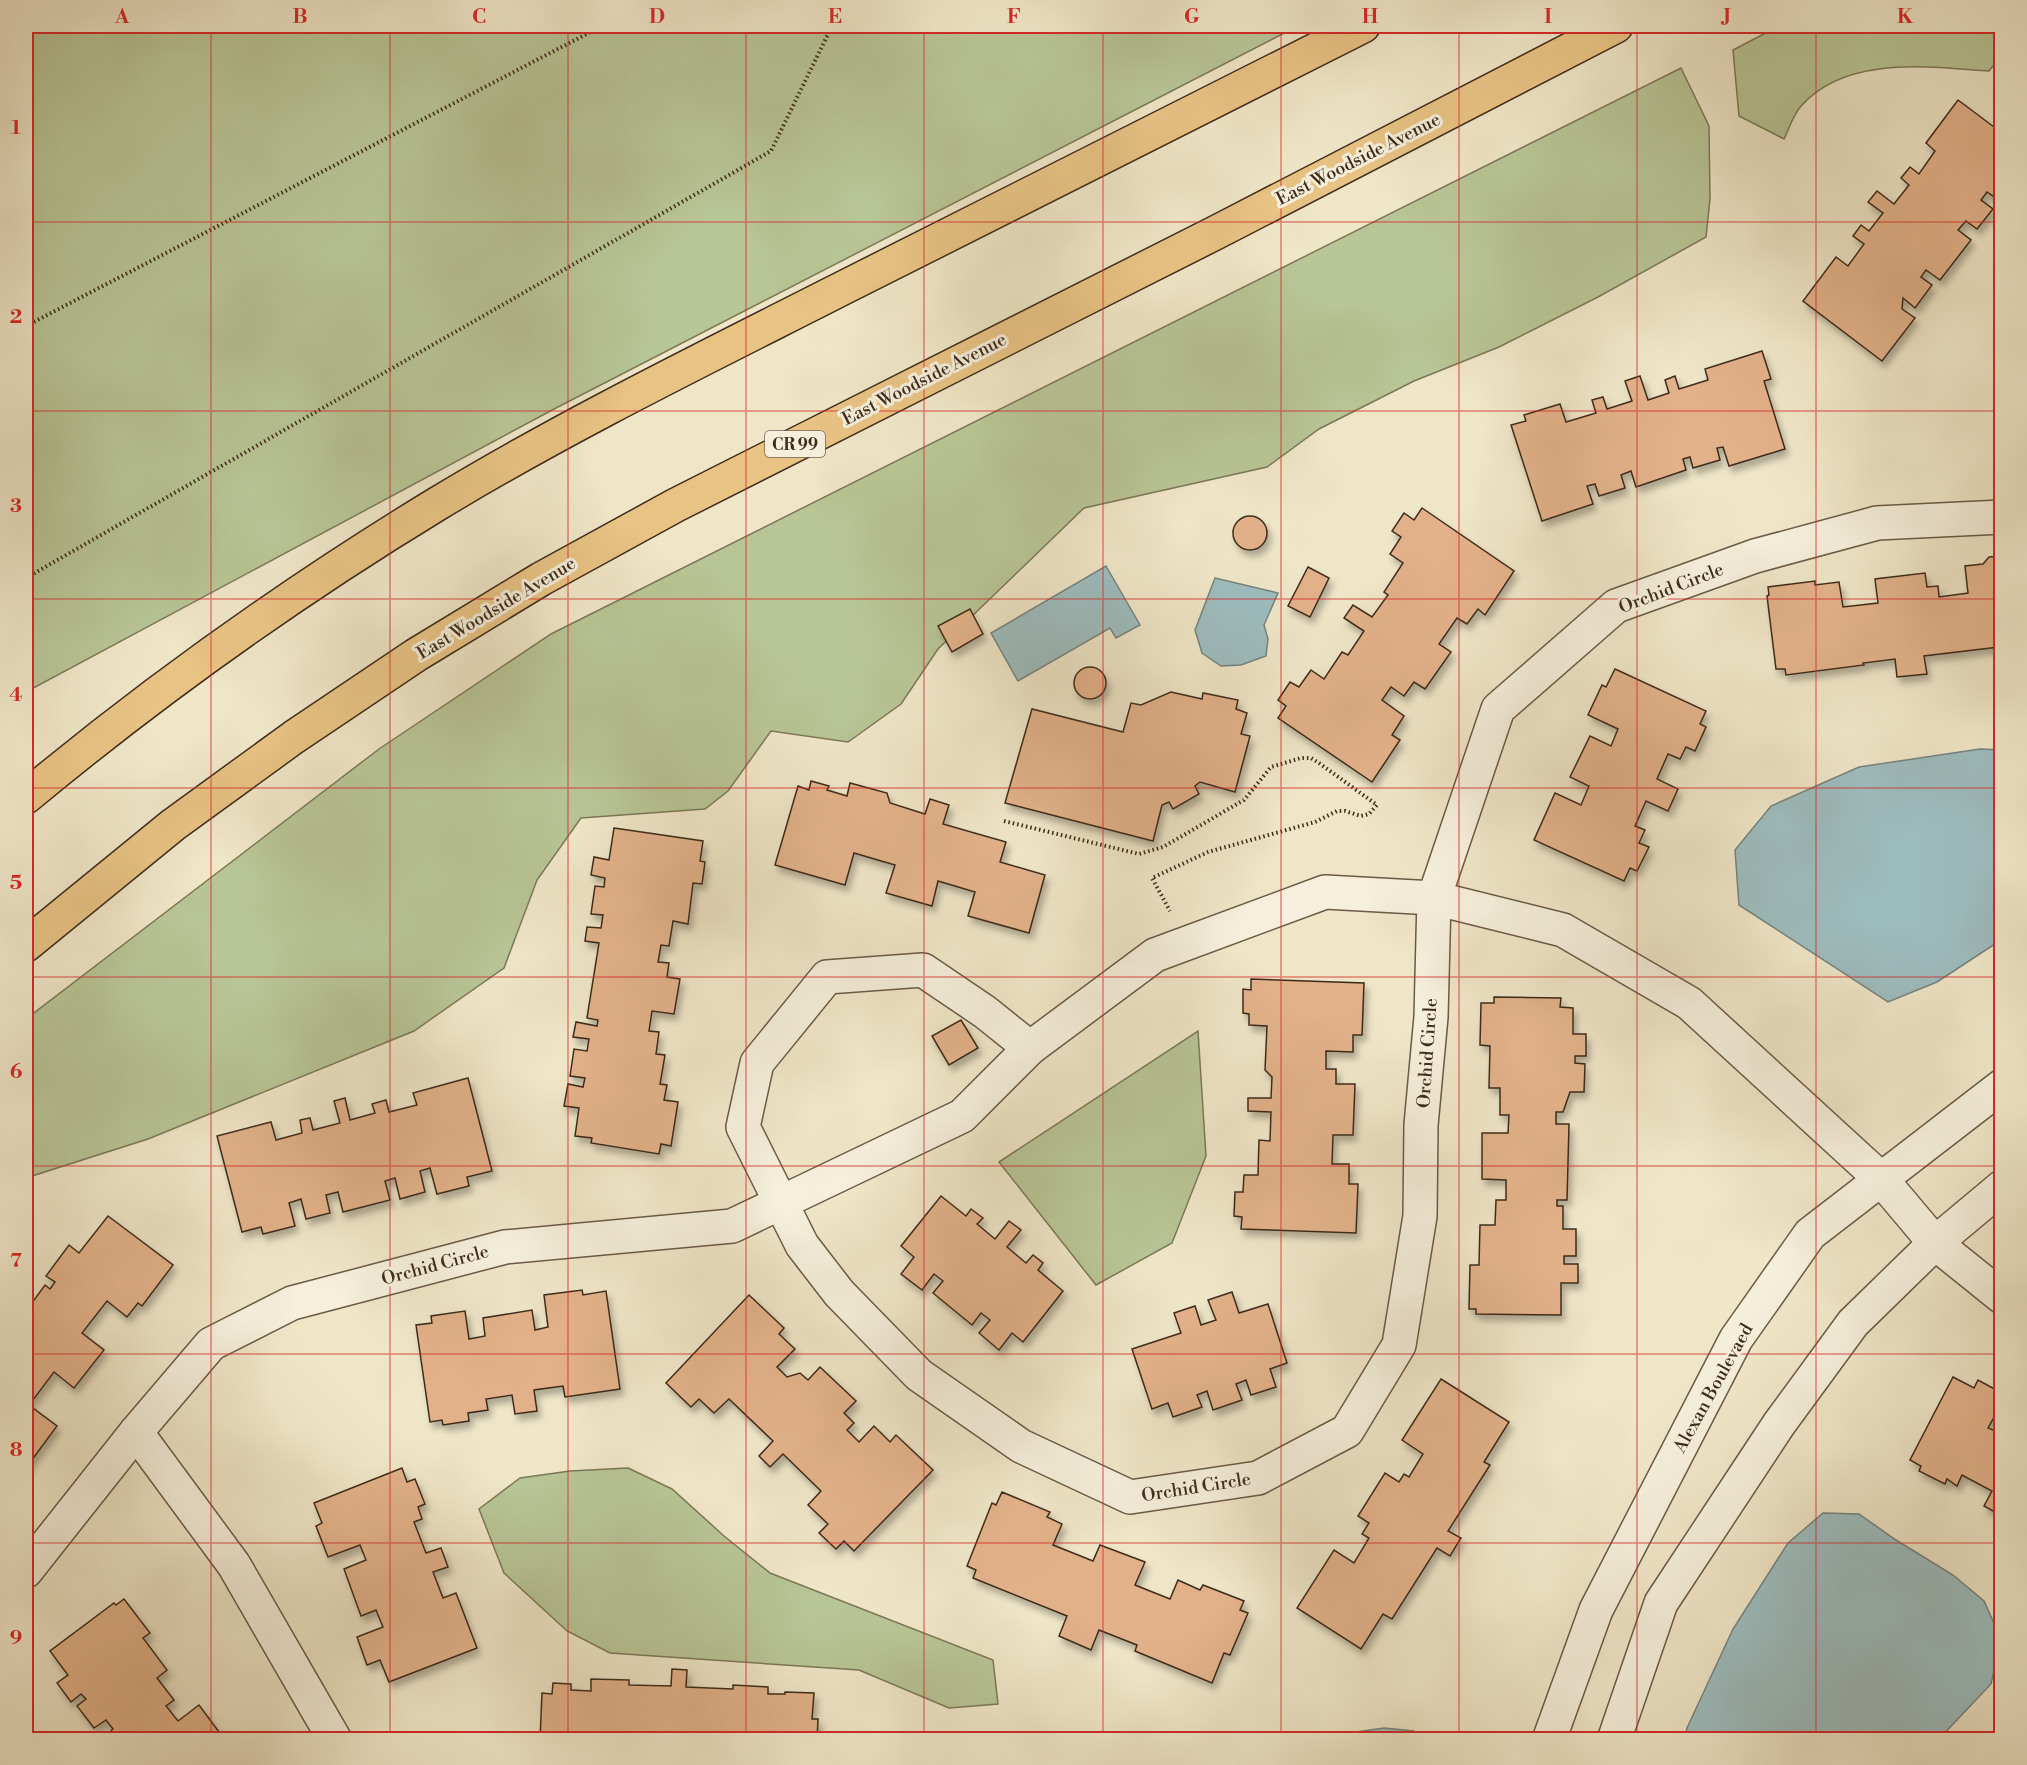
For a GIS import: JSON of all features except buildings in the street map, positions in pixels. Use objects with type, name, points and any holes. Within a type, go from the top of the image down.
[{"type":"main road","points":[[26,797],[70,760],[201,662],[314,582],[438,503],[565,431],[694,363],[1363,26]]},
{"type":"main road","name":"East Woodside Avenue","points":[[26,945],[47,925],[173,825],[294,737],[416,656],[541,579],[737,474],[1249,216],[1616,26]]},
{"type":"street","name":"Orchid Circle","points":[[1030,1048],[985,1012],[923,970],[827,978],[757,1063],[743,1127],[802,1245],[839,1293],[919,1375],[1021,1446],[1130,1497],[1258,1478],[1347,1431],[1400,1346],[1420,1216],[1421,1125],[1431,1017],[1434,898],[1498,709],[1616,606],[1755,556],[1877,523],[2001,517]]},
{"type":"street","name":"Orchid Circle","points":[[26,1572],[136,1432],[211,1344],[292,1303],[505,1247],[732,1226],[962,1116],[1030,1048],[1155,956],[1326,892],[1434,898],[1563,930],[1689,1003],[1881,1179],[1935,1243],[2001,1297]]},
{"type":"street","name":"Alexan Boulevaed","points":[[1548,1740],[1596,1610],[1736,1339],[1810,1234],[2001,1086]]},
{"type":"street","points":[[1614,1740],[1661,1604],[1779,1424],[1853,1323],[1935,1243],[2001,1187]]},
{"type":"street","points":[[136,1432],[234,1565],[335,1740]]},
{"type":"path","points":[[26,326],[602,26]]},
{"type":"path","points":[[26,578],[771,151],[832,26]]},
{"type":"path","points":[[1004,821],[1139,854],[1152,852],[1244,800],[1271,768],[1301,758],[1311,758],[1377,805],[1369,814],[1361,816],[1337,811],[1315,822],[1208,852],[1152,878],[1187,943]]},
{"type":"green space","points":[[26,26],[1298,26],[556,408],[26,692]]},
{"type":"green space","points":[[1779,26],[2001,26],[2001,56],[1989,71],[1889,68],[1864,71],[1841,78],[1819,90],[1801,106],[1784,139],[1739,116],[1733,50]]},
{"type":"green space","points":[[1681,68],[1709,126],[1710,199],[1706,237],[1598,297],[1499,347],[1414,381],[1319,429],[1267,467],[1084,508],[938,649],[901,704],[848,742],[771,731],[728,791],[705,809],[581,818],[537,880],[504,968],[414,1031],[148,1139],[29,1177],[26,1180],[26,1019],[379,749],[551,634]]},
{"type":"green space","points":[[1198,1031],[1206,1156],[1172,1243],[1096,1285],[999,1162]]},
{"type":"green space","points":[[628,1468],[672,1489],[724,1536],[770,1573],[993,1660],[998,1704],[949,1708],[859,1670],[610,1653],[567,1631],[504,1573],[479,1509],[520,1478],[570,1471]]},
{"type":"water","points":[[1106,566],[1140,625],[1116,638],[1110,628],[1018,681],[991,633]]},
{"type":"water","points":[[1215,578],[1278,593],[1264,625],[1268,639],[1266,656],[1241,665],[1221,666],[1202,653],[1195,630]]},
{"type":"water","points":[[1980,749],[2001,750],[2001,940],[1937,982],[1888,1002],[1739,905],[1735,850],[1771,806],[1859,767]]},
{"type":"water","points":[[1823,1513],[1859,1514],[1953,1575],[1984,1601],[2001,1639],[1991,1684],[1939,1739],[1684,1739],[1733,1629],[1788,1543]]},
{"type":"water","points":[[1384,1728],[1414,1731],[1423,1739],[1307,1739]]}]
